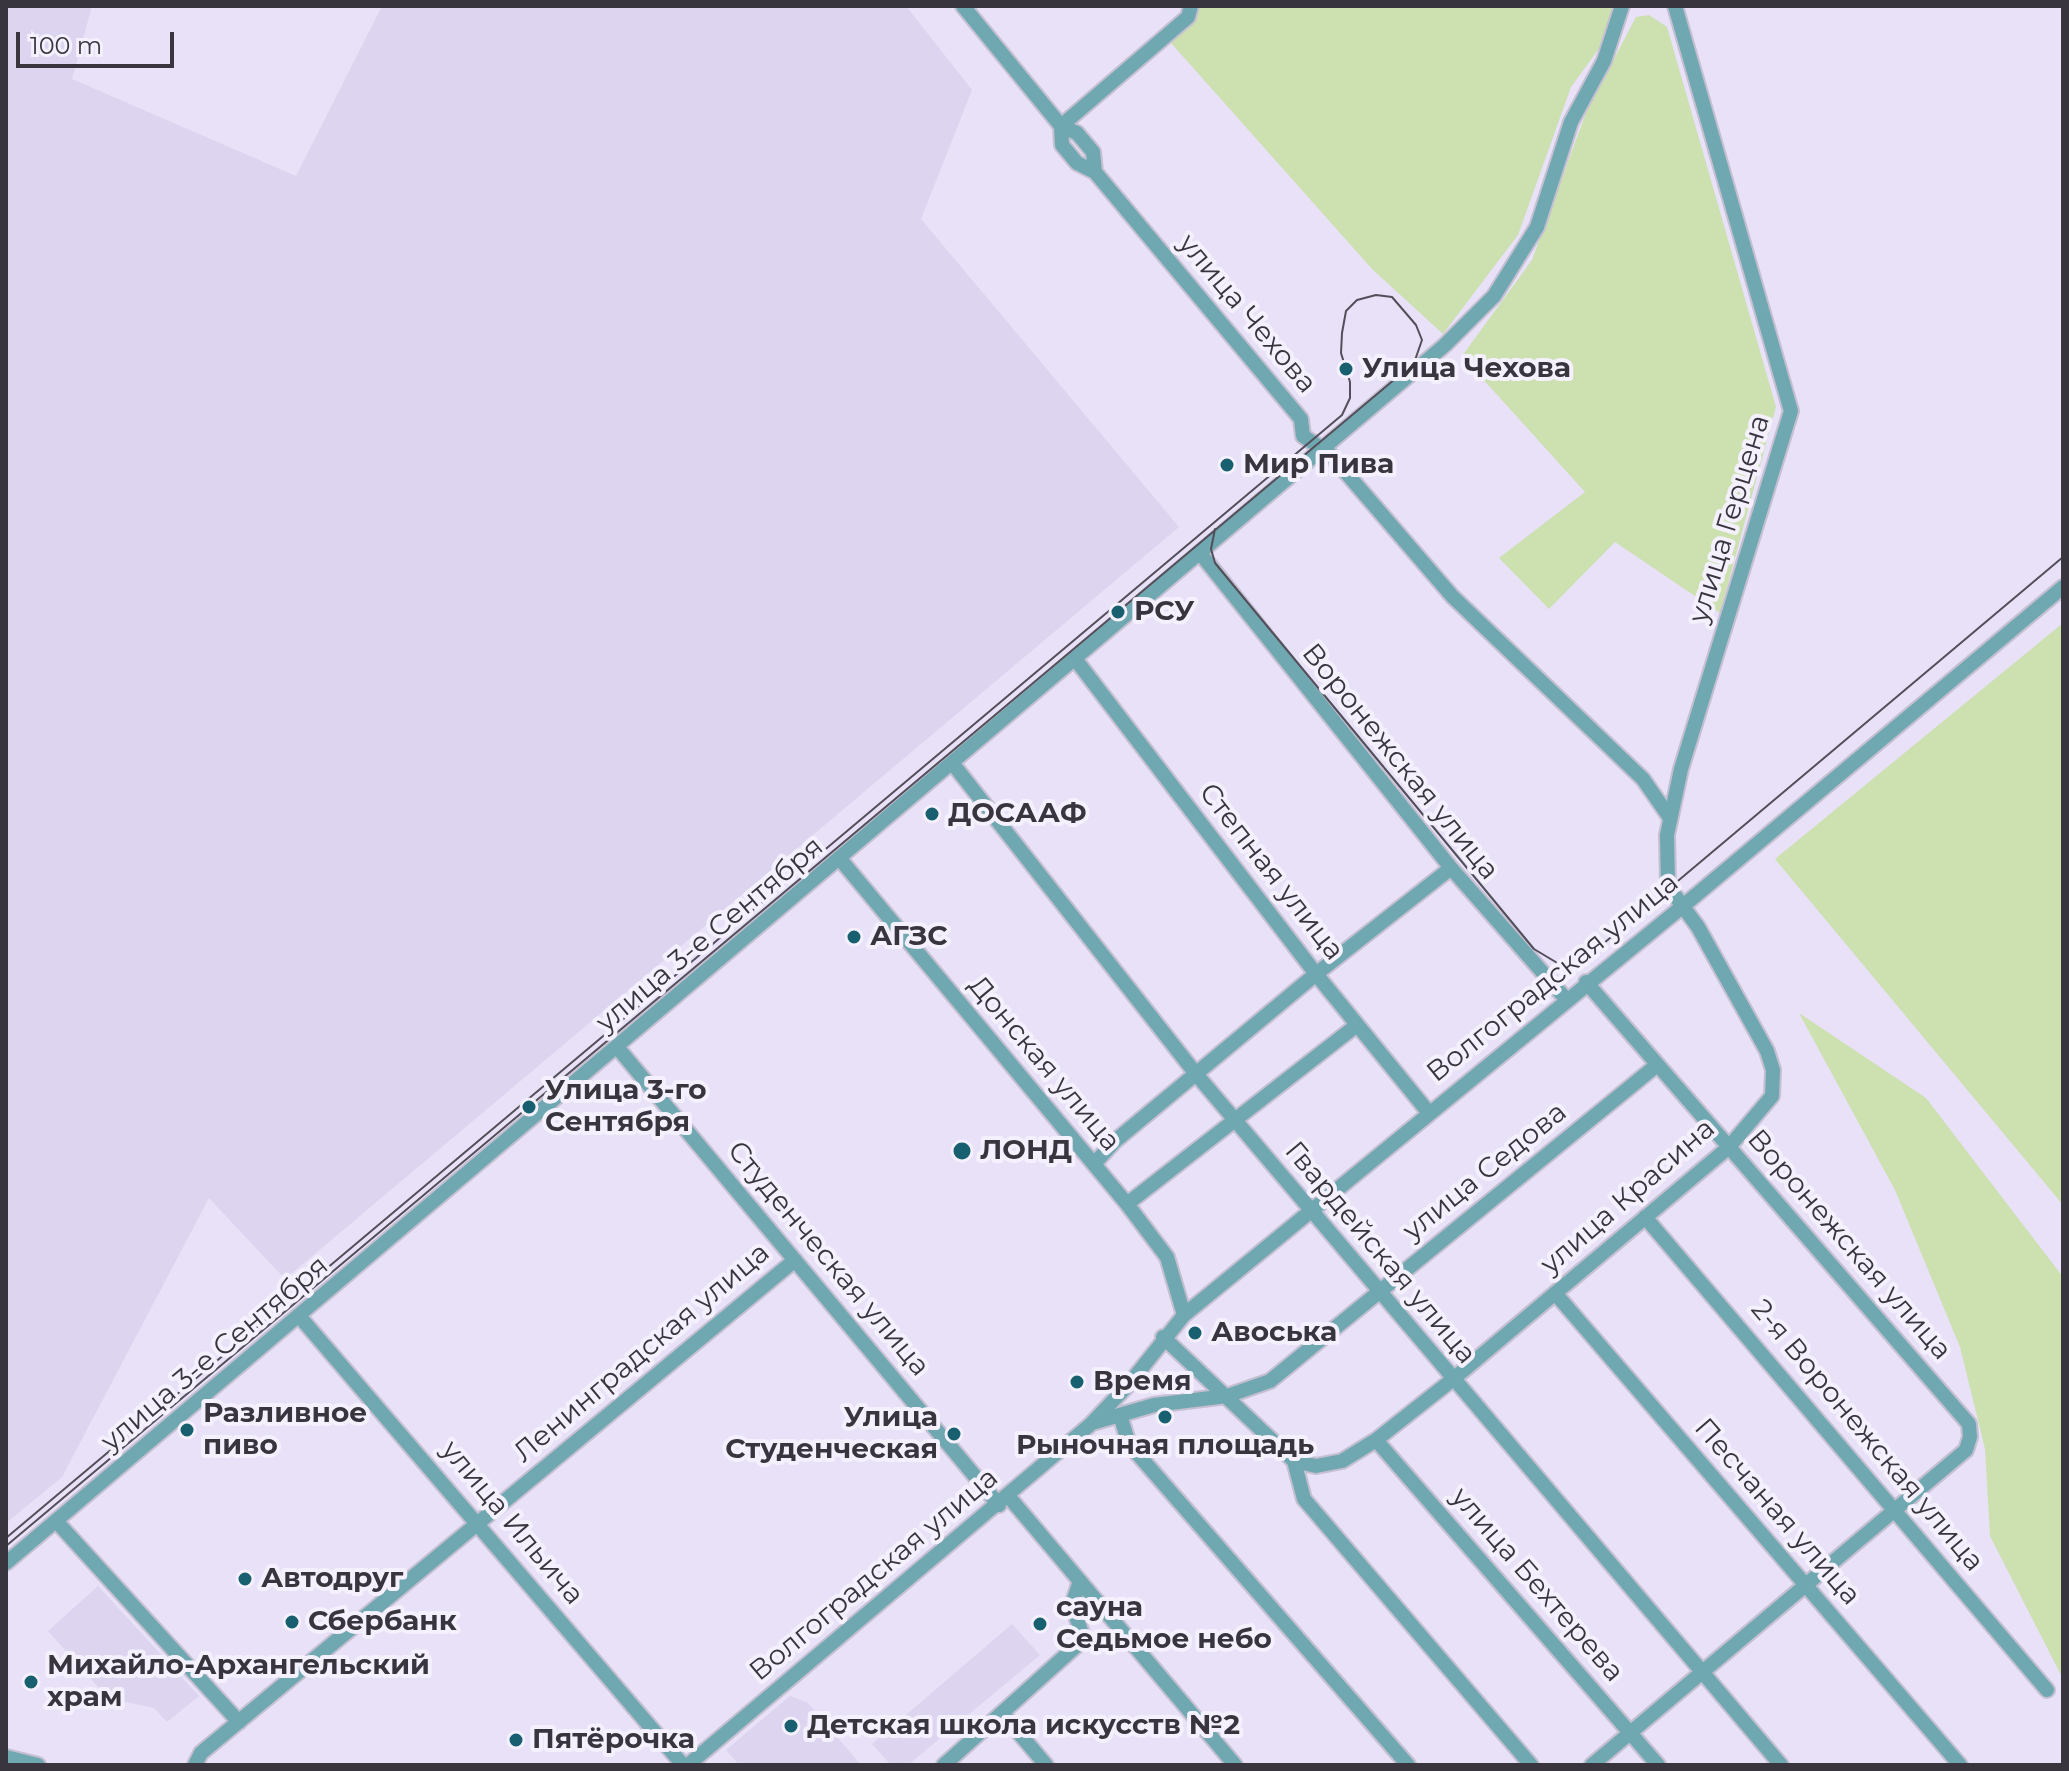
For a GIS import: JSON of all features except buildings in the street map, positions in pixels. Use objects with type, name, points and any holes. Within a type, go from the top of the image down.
[{"type":"street","name":"улица Чехова","points":[[963,6],[1061,126],[1077,133],[1093,152],[1095,172],[1301,419],[1303,436],[1330,454],[1452,596],[1643,779],[1670,818]]},
{"type":"street","points":[[1061,126],[1188,17],[1191,6]]},
{"type":"street","name":"улица 3-е Сентября","points":[[6,1563],[1445,345],[1494,296],[1537,227],[1571,122],[1604,61],[1622,6]]},
{"type":"street","name":"улица Герцена","points":[[1675,6],[1791,411],[1681,769],[1670,818],[1667,835],[1668,886],[1683,906]]},
{"type":"street","name":"Воронежская улица","points":[[1200,553],[1451,868],[1566,999]]},
{"type":"street","name":"Волгоградская улица","points":[[686,1765],[1004,1501],[1091,1424],[1129,1384],[1163,1337],[1184,1315],[1586,982],[1683,906],[2063,587]]},
{"type":"street","name":"Степная улица","points":[[1076,660],[1316,974],[1429,1113]]},
{"type":"street","name":"Гвардейская улица","points":[[953,764],[1196,1074],[1781,1765]]},
{"type":"street","name":"Донская улица","points":[[840,859],[1127,1204],[1167,1257],[1184,1315]]},
{"type":"street","points":[[1094,1164],[1115,1141],[1316,974],[1451,868]]},
{"type":"street","name":"улица Красина","points":[[1294,1461],[1316,1466],[1342,1461],[1376,1440],[1729,1147],[1769,1102],[1774,1089],[1773,1070],[1767,1051],[1698,927],[1683,906]]},
{"type":"street","name":"Воронежская улица","points":[[1586,982],[1969,1424],[1970,1437],[1966,1450],[1896,1509]]},
{"type":"street","points":[[1127,1204],[1357,1025]]},
{"type":"street","name":"Студенческая улица","points":[[617,1047],[795,1260],[1004,1501],[1080,1581],[1235,1765]]},
{"type":"street","name":"улица Седова","points":[[1227,1396],[1270,1381],[1657,1065]]},
{"type":"street","name":"2-я Воронежская улица","points":[[1645,1217],[2047,1690]]},
{"type":"street","name":"Ленинградская улица","points":[[184,1765],[198,1759],[795,1260]]},
{"type":"street","name":"Песчаная улица","points":[[1555,1293],[1960,1765]]},
{"type":"street","name":"улица Ильича","points":[[300,1317],[686,1765]]},
{"type":"street","points":[[1163,1337],[1294,1461],[1304,1499],[1531,1765]]},
{"type":"street","name":"Волгоградская улица","points":[[1091,1424],[1175,1401],[1227,1396]]},
{"type":"street","points":[[1120,1415],[1129,1444],[1408,1765]]},
{"type":"street","name":"улица Бехтерева","points":[[1376,1440],[1658,1765]]},
{"type":"street","points":[[1592,1765],[1896,1509]]},
{"type":"street","points":[[57,1522],[239,1722]]},
{"type":"street","points":[[944,1765],[1084,1639],[1072,1605],[1080,1581]]},
{"type":"street","points":[[1003,1714],[1046,1765]]},
{"type":"street","points":[[6,1757],[38,1765]]},
{"type":"shaded area","points":[[6,6],[92,6],[72,79],[296,176],[382,6],[906,6],[972,90],[921,219],[1179,527],[285,1279],[209,1198],[62,1477],[6,1523]]},
{"type":"shaded area","points":[[98,1586],[199,1696],[167,1722],[154,1708],[108,1698],[48,1631]]},
{"type":"shaded area","points":[[1012,1624],[1040,1655],[908,1765],[891,1765],[872,1744]]},
{"type":"shaded area","name":"Детская школа искусств №2","points":[[790,1696],[808,1703],[861,1765],[739,1765],[726,1750]]},
{"type":"green space","points":[[1198,6],[1630,6],[1571,87],[1518,235],[1443,334],[1372,269],[1171,43],[1194,20]]},
{"type":"green space","points":[[1649,15],[1667,27],[1776,407],[1720,613],[1615,542],[1549,609],[1499,558],[1585,492],[1462,356],[1532,260],[1587,110],[1636,17]]},
{"type":"green space","points":[[2063,623],[2063,1205],[1775,859]]},
{"type":"green space","points":[[1799,1013],[1926,1098],[2063,1277],[2063,1679],[1990,1536],[1985,1449],[1960,1347],[1895,1190]]},
{"type":"tram line","points":[[6,1538],[1342,415],[1350,398],[1350,382],[1341,353],[1346,311],[1357,300],[1376,295],[1392,297],[1416,325],[1422,340],[1414,363],[6,1546]]},
{"type":"tram line","points":[[1215,529],[1211,549],[1215,563],[1534,949],[1559,964],[1591,954],[2063,557]]},
{"type":"place","name":"Улица Чехова","points":[[1346,369]]},
{"type":"place","name":"Мир Пива","points":[[1227,465]]},
{"type":"place","name":"РСУ","points":[[1118,612]]},
{"type":"place","name":"ДОСААФ","points":[[932,814]]},
{"type":"place","name":"АГЗС","points":[[854,937]]},
{"type":"place","name":"Улица 3-го Сентября","points":[[529,1107]]},
{"type":"place","name":"ЛОНД","points":[[962,1151]]},
{"type":"place","name":"Авоська","points":[[1195,1333]]},
{"type":"place","name":"Время","points":[[1077,1382]]},
{"type":"place","name":"Рыночная площадь","points":[[1165,1417]]},
{"type":"place","name":"Разливное пиво","points":[[187,1430]]},
{"type":"place","name":"Улица Студенческая","points":[[954,1434]]},
{"type":"place","name":"Автодруг","points":[[245,1579]]},
{"type":"place","name":"Сбербанк","points":[[292,1622]]},
{"type":"place","name":"сауна Седьмое небо","points":[[1040,1624]]},
{"type":"place","name":"Михайло-Архангельский храм","points":[[31,1682]]},
{"type":"place","name":"Детская школа искусств №2","points":[[791,1726]]},
{"type":"place","name":"Пятёрочка","points":[[516,1740]]}]
